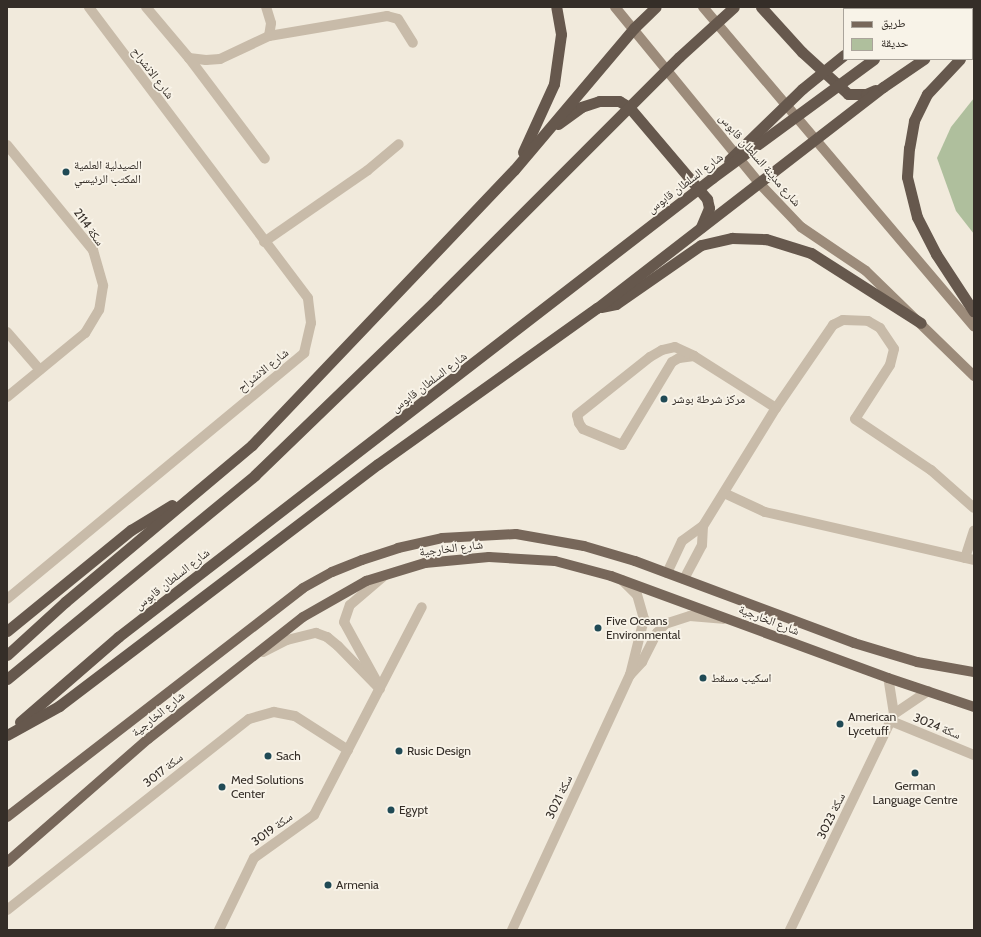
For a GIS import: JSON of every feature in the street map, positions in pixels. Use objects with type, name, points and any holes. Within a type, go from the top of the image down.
[{"type":"highway","points":[[514,170],[554,84],[561,34],[556,7]]},
{"type":"highway","points":[[7,655],[252,445],[514,170],[634,28],[656,7]]},
{"type":"highway","points":[[7,679],[255,475],[438,299],[679,57],[734,7]]},
{"type":"highway","points":[[761,7],[802,52],[848,94],[866,94],[882,87]]},
{"type":"highway","points":[[712,178],[752,136],[802,89],[843,56]]},
{"type":"highway","name":"شارع السلطان قابوس","points":[[7,734],[118,637],[712,178],[873,60]]},
{"type":"highway","points":[[7,734],[59,706],[378,464],[597,308],[815,141],[882,87],[922,60]]},
{"type":"highway","points":[[959,60],[927,94],[914,121],[909,148],[907,177],[917,217],[936,254],[974,312]]},
{"type":"highway","points":[[537,142],[581,107],[599,101],[619,101],[629,107],[707,199],[708,208],[701,228]]},
{"type":"highway","points":[[597,308],[616,304],[701,245],[732,238],[766,239],[811,253],[921,323]]},
{"type":"highway","points":[[7,632],[131,530],[198,490]]},
{"type":"main road","name":"شارع مدينة السلطان قابوس","points":[[615,7],[634,28],[759,183],[802,227],[866,271],[974,376]]},
{"type":"main road","points":[[703,7],[815,141],[974,326]]},
{"type":"main road","name":"شارع الخارجية","points":[[7,817],[303,588],[332,572],[362,560],[398,548],[442,538],[516,534],[584,546],[684,579],[854,642],[917,662],[974,672]]},
{"type":"main road","name":"شارع الخارجية","points":[[7,862],[148,739],[303,617],[366,581],[390,572],[462,558],[513,557],[555,561],[621,579],[888,678],[974,707]]},
{"type":"street","name":"شارع الانشراح","points":[[7,599],[304,353],[311,323],[308,298],[264,242],[89,7]]},
{"type":"street","points":[[146,7],[189,58],[265,159]]},
{"type":"street","points":[[266,7],[270,23],[269,36]]},
{"type":"street","points":[[189,58],[220,59],[269,36],[388,16],[398,19],[413,43]]},
{"type":"street","points":[[264,242],[368,170],[399,144]]},
{"type":"street","name":"سكة 2114","points":[[7,145],[93,250],[103,286],[99,310],[85,333],[7,397]]},
{"type":"street","points":[[666,573],[682,541],[703,526],[776,408],[833,325],[843,320],[868,321],[880,328],[894,349],[890,366],[855,419],[931,470],[974,508]]},
{"type":"street","points":[[7,332],[40,370]]},
{"type":"street","points":[[694,356],[679,358],[672,362],[622,444],[583,429],[579,423],[576,415],[662,350],[675,347],[694,356],[776,408]]},
{"type":"street","points":[[724,493],[765,512],[969,559],[974,530]]},
{"type":"street","points":[[684,579],[702,545],[703,526]]},
{"type":"street","points":[[380,689],[366,658],[347,631],[344,622],[350,605],[367,589],[390,572]]},
{"type":"street","name":"سكة 3021","points":[[512,930],[630,675],[644,619],[637,595],[621,579]]},
{"type":"street","name":"سكة 3019","points":[[219,930],[254,858],[314,815],[422,607]]},
{"type":"street","name":"سكة 3021","points":[[630,675],[642,662],[657,633],[665,624],[690,616],[730,620]]},
{"type":"street","points":[[250,658],[286,640],[316,633],[327,637],[338,646],[380,689]]},
{"type":"street","points":[[888,678],[892,717],[928,691]]},
{"type":"street","name":"سكة 3017","points":[[7,910],[249,719],[274,712],[294,716],[348,750]]},
{"type":"street","name":"سكة 3024","points":[[892,717],[974,755]]},
{"type":"street","name":"سكة 3023","points":[[790,930],[892,717]]},
{"type":"green space","points":[[974,98],[974,234],[956,211],[937,158],[951,127]]},
{"type":"place","name":"الصيدلية العلمية المكتب الرئيسي","points":[[66,172]]},
{"type":"place","name":"مركز شرطة بوشر","points":[[664,399]]},
{"type":"place","name":"Five Oceans Environmental","points":[[598,628]]},
{"type":"place","name":"اسكيب مسقط","points":[[703,678]]},
{"type":"place","name":"American Lycetuff","points":[[840,724]]},
{"type":"place","name":"Rusic Design","points":[[399,751]]},
{"type":"place","name":"Sach","points":[[268,756]]},
{"type":"place","name":"German Language Centre","points":[[915,773]]},
{"type":"place","name":"Med Solutions Center","points":[[222,787]]},
{"type":"place","name":"Egypt","points":[[391,810]]},
{"type":"place","name":"Armenia","points":[[328,885]]}]
